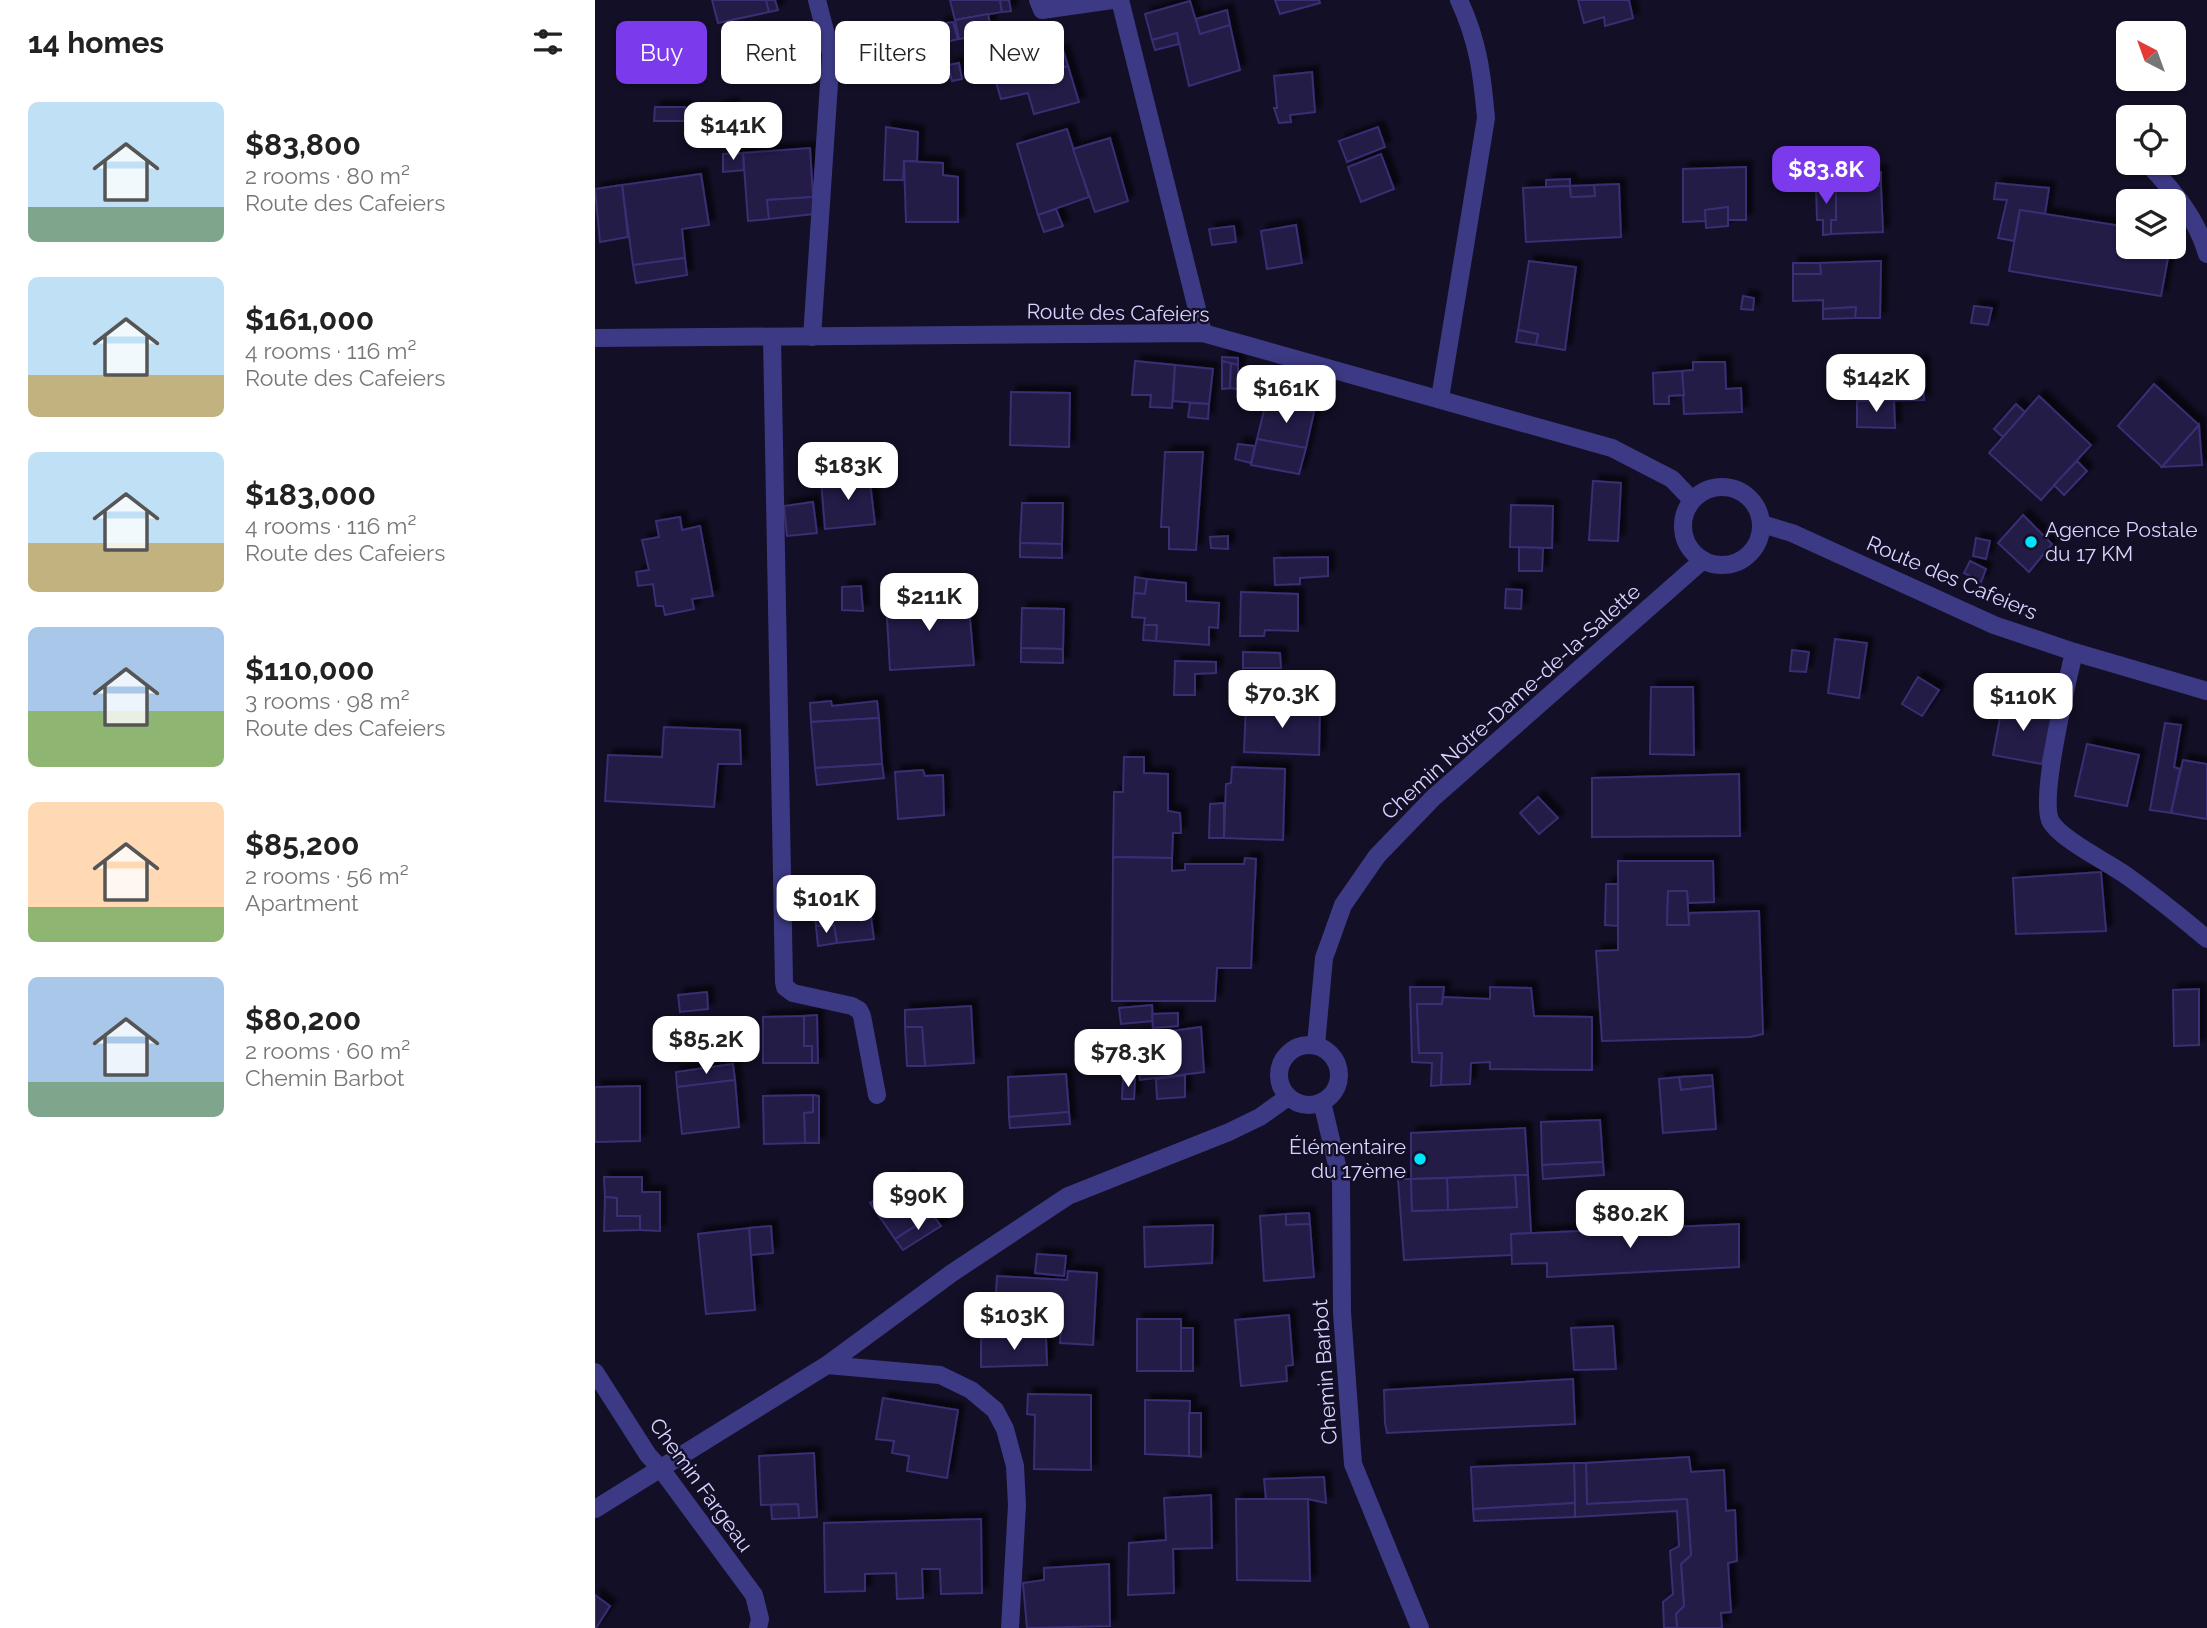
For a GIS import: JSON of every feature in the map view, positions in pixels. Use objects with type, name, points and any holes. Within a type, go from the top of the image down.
[{"type":"street","points":[[812,337],[831,54],[817,0]]},
{"type":"street","points":[[1038,0],[1042,10],[1112,0]]},
{"type":"street","points":[[1120,0],[1203,332]]},
{"type":"street","points":[[1440,398],[1486,118],[1482,71],[1472,28],[1459,0]]},
{"type":"street","points":[[2159,175],[2189,214],[2207,254]]},
{"type":"street","name":"Route des Cafeiers","points":[[595,338],[1203,332],[1612,448],[1672,479],[1692,500]]},
{"type":"street","points":[[772,338],[784,982],[785,987],[793,993],[852,1006],[859,1010],[865,1024],[877,1095]]},
{"type":"street","points":[[1729,486],[1742,491],[1752,500],[1762,524],[1760,538],[1753,550],[1743,559],[1719,566],[1696,556],[1683,535],[1682,522],[1692,500],[1702,491],[1729,486]]},
{"type":"street","name":"Route des Cafeiers","points":[[1762,524],[1792,533],[1994,625],[2074,652],[2207,691]]},
{"type":"street","name":"Chemin Notre-Dame-de-la-Salette","points":[[1316,1045],[1324,958],[1343,905],[1377,856],[1433,798],[1703,560]]},
{"type":"street","points":[[2074,652],[2050,771],[2047,809],[2051,822],[2060,833],[2125,875],[2207,939]]},
{"type":"street","points":[[1305,1044],[1316,1045],[1333,1055],[1340,1074],[1333,1093],[1322,1102],[1306,1105],[1289,1097],[1279,1080],[1279,1070],[1288,1053],[1305,1044]]},
{"type":"street","points":[[595,1509],[827,1365],[952,1273],[1068,1196],[1229,1132],[1261,1117],[1289,1097]]},
{"type":"street","name":"Chemin Barbot","points":[[1322,1102],[1341,1182],[1342,1312],[1353,1464],[1420,1628]]},
{"type":"street","points":[[827,1365],[940,1375],[971,1390],[995,1410],[1005,1429],[1015,1466],[1017,1505],[1010,1628]]},
{"type":"street","name":"Chemin Fargeau","points":[[595,1372],[648,1455],[754,1595],[760,1619],[758,1628]]},
{"type":"building","points":[[712,0],[766,0],[769,12],[718,23]]},
{"type":"building","points":[[766,0],[775,0],[778,10],[769,12]]},
{"type":"building","points":[[950,0],[1000,0],[1002,12],[955,20]]},
{"type":"building","points":[[1000,0],[1009,0],[1011,11],[1002,12]]},
{"type":"building","points":[[1275,0],[1319,0],[1320,3],[1280,14]]},
{"type":"building","points":[[1578,0],[1629,0],[1633,18],[1605,26],[1604,17],[1584,23]]},
{"type":"building","points":[[1190,1],[1200,34],[1230,25],[1240,70],[1189,86],[1177,33],[1152,40],[1145,14]]},
{"type":"building","points":[[1227,10],[1230,25],[1200,34],[1196,19]]},
{"type":"building","points":[[988,14],[989,21],[964,21],[964,38],[959,39],[955,20]]},
{"type":"building","points":[[950,22],[953,22],[958,39],[950,41]]},
{"type":"building","points":[[1177,33],[1179,44],[1155,50],[1152,40]]},
{"type":"building","points":[[959,63],[962,79],[952,81],[950,65]]},
{"type":"building","points":[[1068,66],[1079,102],[1034,114],[1028,93],[1001,99],[997,84],[1064,84],[1064,67]]},
{"type":"building","points":[[1312,72],[1315,112],[1290,115],[1291,122],[1279,123],[1274,108],[1277,108],[1274,76]]},
{"type":"building","points":[[732,104],[734,121],[719,125],[717,108]]},
{"type":"building","points":[[655,107],[685,107],[687,121],[654,121]]},
{"type":"building","points":[[886,127],[918,132],[917,161],[904,161],[903,180],[884,180]]},
{"type":"building","points":[[1378,127],[1385,147],[1347,162],[1339,141]]},
{"type":"building","points":[[1067,129],[1089,197],[1038,215],[1017,144]]},
{"type":"building","points":[[1110,138],[1128,201],[1095,212],[1073,149]]},
{"type":"building","points":[[810,148],[813,197],[767,200],[769,219],[748,221],[743,153]]},
{"type":"building","points":[[743,153],[744,170],[723,172],[723,154]]},
{"type":"building","points":[[1381,154],[1394,189],[1361,202],[1348,167]]},
{"type":"building","points":[[904,161],[943,163],[943,175],[958,177],[958,222],[906,222]]},
{"type":"building","points":[[1746,167],[1746,220],[1728,220],[1728,207],[1705,210],[1706,221],[1683,222],[1683,169]]},
{"type":"building","points":[[1881,172],[1881,186],[1843,185],[1843,173]]},
{"type":"building","points":[[701,174],[709,225],[682,229],[685,258],[633,265],[622,185]]},
{"type":"building","points":[[1570,179],[1570,186],[1546,187],[1546,180]]},
{"type":"building","points":[[1996,183],[2049,188],[2045,214],[2020,210],[2014,241],[1998,238],[2007,200],[1994,199]]},
{"type":"building","points":[[1619,184],[1621,237],[1526,242],[1523,188],[1570,186],[1571,197],[1595,196],[1594,185]]},
{"type":"building","points":[[622,185],[628,237],[600,242],[595,189]]},
{"type":"building","points":[[1594,185],[1595,196],[1571,197],[1570,186]]},
{"type":"building","points":[[1816,186],[1836,186],[1836,220],[1831,220],[1831,234],[1823,235],[1823,220],[1817,220]]},
{"type":"building","points":[[1836,186],[1881,186],[1883,232],[1831,234],[1831,220],[1836,220]]},
{"type":"building","points":[[813,197],[814,214],[769,219],[767,200]]},
{"type":"building","points":[[1728,207],[1728,226],[1706,228],[1705,210]]},
{"type":"building","points":[[1056,209],[1063,226],[1044,232],[1038,215]]},
{"type":"building","points":[[2020,210],[2116,225],[2116,259],[2168,259],[2161,296],[2009,271]]},
{"type":"building","points":[[1296,225],[1302,263],[1267,269],[1261,231]]},
{"type":"building","points":[[1234,226],[1236,242],[1212,245],[1209,229]]},
{"type":"building","points":[[685,258],[687,275],[636,283],[633,265]]},
{"type":"building","points":[[1529,261],[1576,267],[1565,350],[1536,345],[1538,334],[1518,330]]},
{"type":"building","points":[[1881,261],[1880,318],[1855,318],[1856,307],[1823,309],[1823,300],[1793,301],[1793,274],[1821,274],[1820,263]]},
{"type":"building","points":[[1793,263],[1820,263],[1821,274],[1793,274]]},
{"type":"building","points":[[1743,296],[1754,298],[1753,310],[1741,309]]},
{"type":"building","points":[[1974,306],[1992,308],[1988,325],[1971,323]]},
{"type":"building","points":[[1856,307],[1855,318],[1823,319],[1823,309]]},
{"type":"building","points":[[1518,330],[1538,334],[1536,345],[1516,342]]},
{"type":"building","points":[[1222,357],[1238,358],[1238,365],[1222,361]]},
{"type":"building","points":[[1135,361],[1175,365],[1172,408],[1150,407],[1151,395],[1132,395]]},
{"type":"building","points":[[1222,361],[1231,363],[1230,388],[1222,389]]},
{"type":"building","points":[[1693,362],[1725,362],[1726,389],[1741,388],[1742,412],[1684,414],[1682,371],[1693,370]]},
{"type":"building","points":[[1923,362],[1924,400],[1864,401],[1863,367]]},
{"type":"building","points":[[1231,363],[1238,365],[1238,389],[1230,388]]},
{"type":"building","points":[[1175,365],[1213,369],[1209,404],[1173,401]]},
{"type":"building","points":[[1682,371],[1684,395],[1669,396],[1669,404],[1654,404],[1653,373]]},
{"type":"building","points":[[2154,384],[2199,425],[2162,467],[2118,426]]},
{"type":"building","points":[[1011,392],[1070,393],[1069,447],[1010,445]]},
{"type":"building","points":[[2039,396],[2091,445],[2041,500],[1989,453]]},
{"type":"building","points":[[1894,400],[1895,428],[1857,427],[1857,401]]},
{"type":"building","points":[[1266,402],[1314,412],[1306,448],[1257,439]]},
{"type":"building","points":[[1190,403],[1209,404],[1208,419],[1188,417]]},
{"type":"building","points":[[2016,404],[2025,412],[2003,437],[1994,429]]},
{"type":"building","points":[[2199,425],[2202,465],[2162,467]]},
{"type":"building","points":[[1257,439],[1306,448],[1299,474],[1251,465]]},
{"type":"building","points":[[1238,444],[1255,446],[1251,463],[1235,459]]},
{"type":"building","points":[[1165,452],[1203,452],[1196,550],[1169,549],[1169,527],[1161,527]]},
{"type":"building","points":[[2077,461],[2087,471],[2064,495],[2054,485]]},
{"type":"building","points":[[869,474],[875,524],[825,529],[821,480]]},
{"type":"building","points":[[1593,481],[1621,483],[1618,541],[1589,540]]},
{"type":"building","points":[[813,502],[817,533],[787,536],[784,506]]},
{"type":"building","points":[[1022,503],[1063,503],[1062,544],[1020,543]]},
{"type":"building","points":[[1511,505],[1553,506],[1552,548],[1510,547]]},
{"type":"building","points":[[2023,515],[2052,544],[2029,572],[1998,543]]},
{"type":"building","points":[[680,517],[682,530],[700,526],[713,596],[692,599],[694,609],[665,615],[663,606],[656,606],[653,584],[638,586],[636,572],[649,570],[642,540],[659,537],[656,521]]},
{"type":"building","points":[[1228,536],[1228,549],[1211,548],[1210,537]]},
{"type":"building","points":[[1976,538],[1990,541],[1986,559],[1973,556]]},
{"type":"building","points":[[1020,543],[1062,544],[1062,558],[1020,557]]},
{"type":"building","points":[[1519,547],[1543,548],[1542,571],[1519,571]]},
{"type":"building","points":[[1328,557],[1328,576],[1300,578],[1300,584],[1275,585],[1274,558]]},
{"type":"building","points":[[1970,561],[1986,569],[1981,582],[1964,573]]},
{"type":"building","points":[[1135,577],[1147,579],[1145,594],[1134,593]]},
{"type":"building","points":[[1147,579],[1186,583],[1186,601],[1219,603],[1218,628],[1209,627],[1209,645],[1156,641],[1157,625],[1144,625],[1145,618],[1132,617],[1134,593],[1145,594]]},
{"type":"building","points":[[861,586],[863,611],[842,610],[842,587]]},
{"type":"building","points":[[1506,589],[1522,590],[1521,609],[1505,608]]},
{"type":"building","points":[[1241,592],[1298,594],[1298,631],[1265,630],[1264,636],[1240,636]]},
{"type":"building","points":[[968,596],[974,665],[890,670],[886,600]]},
{"type":"building","points":[[1022,608],[1064,609],[1063,649],[1021,648]]},
{"type":"building","points":[[1144,625],[1157,625],[1156,641],[1143,640]]},
{"type":"building","points":[[1835,639],[1867,643],[1859,698],[1828,693]]},
{"type":"building","points":[[1021,648],[1063,649],[1063,663],[1021,662]]},
{"type":"building","points":[[1792,650],[1809,652],[1806,672],[1790,671]]},
{"type":"building","points":[[1243,652],[1280,653],[1281,668],[1243,668]]},
{"type":"building","points":[[1175,661],[1216,662],[1216,673],[1195,674],[1195,695],[1174,695]]},
{"type":"building","points":[[1918,677],[1939,690],[1922,716],[1902,704]]},
{"type":"building","points":[[1651,687],[1693,687],[1694,755],[1650,754]]},
{"type":"building","points":[[831,701],[832,706],[877,701],[879,718],[811,722],[810,703]]},
{"type":"building","points":[[2003,702],[2053,713],[2042,764],[1993,755]]},
{"type":"building","points":[[1246,704],[1320,707],[1319,755],[1244,752]]},
{"type":"building","points":[[879,718],[882,764],[815,768],[811,722]]},
{"type":"building","points":[[2165,723],[2181,725],[2174,767],[2180,769],[2171,813],[2150,810]]},
{"type":"building","points":[[664,727],[740,730],[741,764],[718,764],[714,807],[605,801],[608,755],[662,757]]},
{"type":"building","points":[[2087,744],[2139,755],[2127,806],[2075,796]]},
{"type":"building","points":[[1124,757],[1144,757],[1144,773],[1168,774],[1168,811],[1180,813],[1181,833],[1173,833],[1172,858],[1113,857],[1114,792],[1123,792]]},
{"type":"building","points":[[2183,760],[2207,764],[2207,819],[2171,813]]},
{"type":"building","points":[[882,764],[884,778],[817,785],[815,768]]},
{"type":"building","points":[[1232,767],[1285,769],[1283,840],[1224,838],[1226,784],[1231,783]]},
{"type":"building","points":[[923,770],[925,776],[943,775],[944,815],[898,819],[895,772]]},
{"type":"building","points":[[1739,774],[1740,836],[1592,837],[1592,778]]},
{"type":"building","points":[[1538,797],[1558,818],[1539,834],[1520,813]]},
{"type":"building","points":[[1224,803],[1224,838],[1209,838],[1210,804]]},
{"type":"building","points":[[1113,857],[1172,858],[1172,871],[1185,870],[1185,864],[1244,864],[1245,858],[1256,859],[1251,968],[1217,968],[1215,1001],[1112,1001]]},
{"type":"building","points":[[1618,861],[1713,861],[1714,902],[1688,903],[1687,891],[1668,891],[1667,925],[1689,925],[1689,913],[1759,911],[1763,1034],[1750,1037],[1602,1041],[1596,951],[1618,950]]},
{"type":"building","points":[[2101,872],[2106,931],[2016,934],[2013,878]]},
{"type":"building","points":[[1606,884],[1618,884],[1618,926],[1605,925]]},
{"type":"building","points":[[1668,891],[1687,891],[1689,925],[1667,925]]},
{"type":"building","points":[[869,902],[874,939],[837,943],[834,925],[816,926],[814,908]]},
{"type":"building","points":[[834,925],[837,943],[818,946],[816,926]]},
{"type":"building","points":[[1410,987],[1444,987],[1442,1004],[1417,1004],[1419,1053],[1442,1053],[1441,1085],[1431,1086],[1432,1063],[1412,1062]]},
{"type":"building","points":[[1490,987],[1531,988],[1534,1016],[1592,1017],[1592,1070],[1490,1069],[1490,1062],[1471,1063],[1470,1084],[1441,1085],[1442,1053],[1419,1053],[1417,1004],[1442,1004],[1443,997],[1490,999]]},
{"type":"building","points":[[2199,989],[2199,1045],[2174,1046],[2173,990]]},
{"type":"building","points":[[707,992],[708,1009],[680,1012],[678,995]]},
{"type":"building","points":[[1152,1005],[1153,1021],[1121,1024],[1119,1008]]},
{"type":"building","points":[[971,1006],[974,1063],[925,1066],[922,1027],[905,1027],[905,1010]]},
{"type":"building","points":[[1178,1013],[1178,1026],[1153,1028],[1152,1014]]},
{"type":"building","points":[[817,1015],[818,1063],[812,1063],[812,1046],[804,1046],[804,1016]]},
{"type":"building","points":[[804,1016],[804,1046],[812,1046],[812,1063],[763,1063],[763,1017]]},
{"type":"building","points":[[905,1027],[922,1027],[925,1066],[907,1066]]},
{"type":"building","points":[[1201,1027],[1204,1072],[1140,1080],[1135,1036]]},
{"type":"building","points":[[733,1064],[735,1080],[677,1087],[676,1072]]},
{"type":"building","points":[[1066,1074],[1069,1112],[1009,1117],[1008,1077]]},
{"type":"building","points":[[1185,1075],[1185,1097],[1157,1099],[1156,1079]]},
{"type":"building","points":[[1712,1075],[1713,1086],[1681,1090],[1679,1077]]},
{"type":"building","points":[[1679,1077],[1681,1090],[1713,1086],[1716,1129],[1663,1133],[1659,1079]]},
{"type":"building","points":[[1123,1078],[1135,1079],[1134,1099],[1122,1099]]},
{"type":"building","points":[[735,1080],[739,1127],[682,1134],[677,1087]]},
{"type":"building","points":[[640,1086],[640,1141],[595,1142],[595,1087]]},
{"type":"building","points":[[813,1095],[819,1096],[819,1143],[805,1143],[804,1113],[813,1112]]},
{"type":"building","points":[[813,1095],[813,1112],[804,1113],[805,1143],[764,1144],[763,1096]]},
{"type":"building","points":[[1069,1112],[1070,1124],[1010,1128],[1009,1117]]},
{"type":"building","points":[[1600,1120],[1603,1162],[1542,1165],[1541,1122]]},
{"type":"building","points":[[1525,1128],[1528,1175],[1411,1179],[1411,1133]]},
{"type":"building","points":[[1603,1162],[1604,1175],[1543,1179],[1542,1165]]},
{"type":"building","points":[[1515,1175],[1528,1175],[1531,1233],[1511,1234],[1512,1255],[1404,1260],[1398,1179],[1411,1179],[1412,1211],[1517,1207]]},
{"type":"building","points":[[1515,1175],[1517,1207],[1448,1210],[1447,1178]]},
{"type":"building","points":[[604,1177],[642,1177],[642,1192],[660,1192],[660,1231],[640,1230],[640,1216],[617,1216],[617,1198],[605,1197]]},
{"type":"building","points":[[908,1177],[921,1197],[932,1190],[944,1207],[895,1239],[870,1203]]},
{"type":"building","points":[[1447,1178],[1448,1210],[1412,1211],[1411,1179]]},
{"type":"building","points":[[605,1197],[617,1198],[617,1216],[640,1216],[640,1230],[604,1231]]},
{"type":"building","points":[[1309,1213],[1310,1224],[1286,1225],[1286,1214]]},
{"type":"building","points":[[1286,1214],[1286,1225],[1310,1224],[1314,1277],[1264,1281],[1260,1216]]},
{"type":"building","points":[[933,1215],[941,1226],[903,1250],[895,1239]]},
{"type":"building","points":[[1739,1224],[1739,1267],[1547,1277],[1547,1263],[1512,1264],[1511,1234]]},
{"type":"building","points":[[1213,1225],[1212,1263],[1145,1267],[1144,1227]]},
{"type":"building","points":[[771,1226],[773,1253],[751,1255],[749,1228]]},
{"type":"building","points":[[749,1228],[755,1310],[706,1314],[698,1234]]},
{"type":"building","points":[[1037,1254],[1066,1256],[1064,1276],[1035,1273]]},
{"type":"building","points":[[1068,1271],[1097,1273],[1093,1345],[1060,1343],[1062,1314],[995,1310],[997,1276],[1067,1280]]},
{"type":"building","points":[[1289,1315],[1293,1365],[1286,1366],[1287,1381],[1241,1386],[1235,1320]]},
{"type":"building","points":[[1137,1319],[1181,1319],[1181,1371],[1137,1371]]},
{"type":"building","points":[[1613,1326],[1616,1369],[1574,1370],[1571,1328]]},
{"type":"building","points":[[1181,1328],[1193,1328],[1193,1371],[1181,1371]]},
{"type":"building","points":[[1046,1337],[1047,1365],[981,1367],[981,1338]]},
{"type":"building","points":[[1573,1379],[1575,1424],[1387,1433],[1384,1390]]},
{"type":"building","points":[[1028,1394],[1091,1395],[1091,1470],[1034,1469],[1035,1415],[1027,1414]]},
{"type":"building","points":[[883,1398],[958,1410],[947,1478],[907,1471],[909,1456],[892,1453],[894,1441],[876,1439]]},
{"type":"building","points":[[1145,1400],[1190,1401],[1189,1456],[1145,1454]]},
{"type":"building","points":[[1189,1413],[1201,1413],[1201,1457],[1189,1456]]},
{"type":"building","points":[[814,1453],[817,1517],[799,1518],[798,1504],[761,1505],[759,1456]]},
{"type":"building","points":[[1689,1457],[1691,1472],[1724,1470],[1726,1511],[1735,1510],[1737,1561],[1728,1563],[1731,1612],[1721,1613],[1722,1628],[1677,1628],[1676,1614],[1684,1606],[1681,1564],[1691,1555],[1687,1499],[1587,1504],[1586,1463]]},
{"type":"building","points":[[1574,1463],[1586,1463],[1587,1504],[1687,1499],[1691,1555],[1681,1564],[1684,1606],[1676,1614],[1677,1628],[1664,1628],[1663,1602],[1673,1594],[1670,1551],[1679,1546],[1677,1511],[1575,1517]]},
{"type":"building","points":[[1574,1463],[1575,1503],[1473,1509],[1471,1467]]},
{"type":"building","points":[[1324,1477],[1326,1503],[1308,1499],[1266,1499],[1264,1479]]},
{"type":"building","points":[[1211,1495],[1212,1548],[1173,1549],[1174,1593],[1128,1595],[1129,1543],[1166,1540],[1164,1498]]},
{"type":"building","points":[[1236,1499],[1308,1499],[1310,1581],[1237,1580]]},
{"type":"building","points":[[1575,1503],[1575,1517],[1474,1521],[1473,1509]]},
{"type":"building","points":[[798,1504],[799,1518],[772,1519],[771,1505]]},
{"type":"building","points":[[981,1519],[982,1593],[941,1594],[940,1569],[922,1569],[923,1598],[897,1599],[896,1573],[865,1574],[865,1591],[825,1592],[824,1523]]},
{"type":"building","points":[[1109,1564],[1110,1626],[1027,1628],[1023,1583],[1044,1580],[1044,1568]]},
{"type":"building","points":[[595,1595],[610,1606],[596,1628],[595,1628]]},
{"type":"place","name":"Agence Postale du 17 KM","points":[[2031,542]]},
{"type":"place","name":"Élémentaire du 17ème","points":[[1420,1159]]}]
